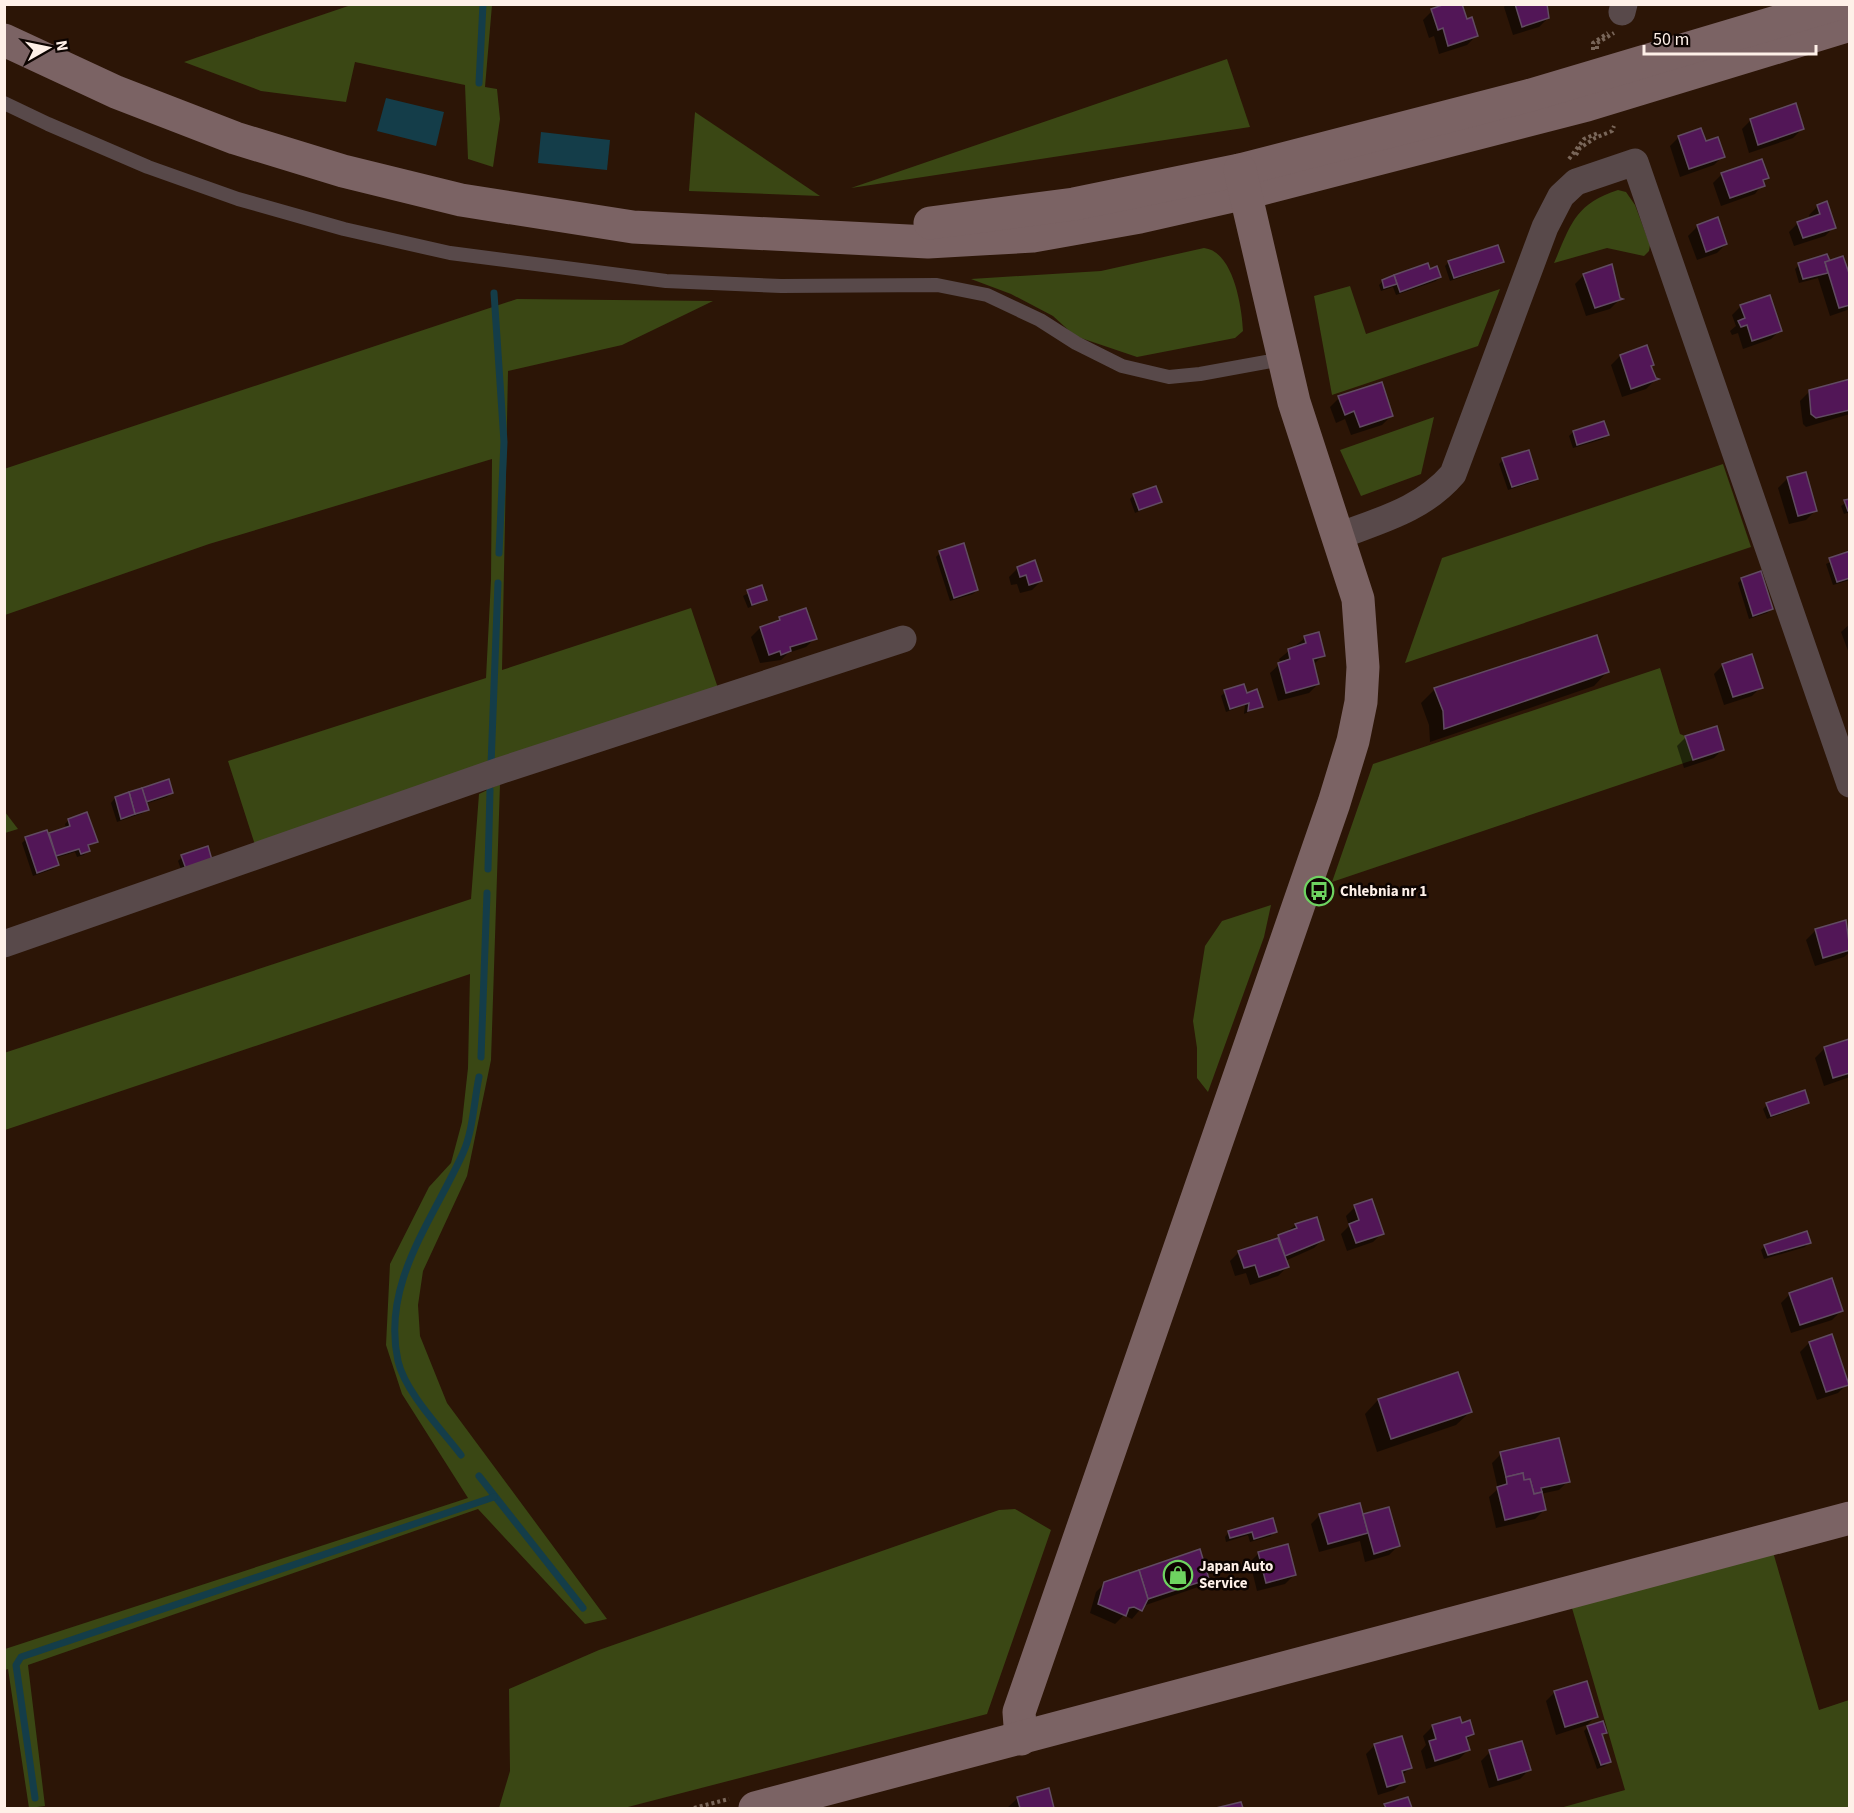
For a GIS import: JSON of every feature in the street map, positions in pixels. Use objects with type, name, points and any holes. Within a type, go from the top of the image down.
[{"type":"street","points":[[4,40],[116,92],[235,138],[289,156],[404,187],[524,212],[633,226],[928,242],[1023,237],[1140,217],[1243,182],[1837,4]]},
{"type":"street","points":[[1243,182],[1587,105],[1850,25]]},
{"type":"street","points":[[1339,536],[1414,506],[1439,490],[1453,474],[1545,227],[1561,196],[1571,187],[1596,174],[1635,162],[1850,784]]},
{"type":"street","points":[[1021,1739],[1018,1716],[1025,1693],[1305,888],[1353,741],[1362,691],[1358,599],[1339,536],[1319,484],[1283,359],[1243,182]]},
{"type":"street","points":[[4,944],[499,771],[903,639]]},
{"type":"street","points":[[755,1809],[1850,1518]]},
{"type":"lane","points":[[4,103],[148,167],[238,199],[344,229],[450,253],[666,281],[781,286],[937,285],[987,295],[1040,320],[1122,366],[1169,376],[1200,374],[1283,359]]},
{"type":"path","points":[[1592,55],[1593,43],[1599,37],[1624,26],[1627,15],[1623,8]]},
{"type":"path","points":[[1571,187],[1570,171],[1580,148],[1612,131],[1613,118]]},
{"type":"path","points":[[1571,187],[1565,166],[1572,153],[1584,139],[1609,126]]},
{"type":"green space","points":[[354,4],[492,5],[485,87],[497,89],[500,119],[493,167],[468,159],[465,85],[355,62],[346,102],[261,91],[184,62]]},
{"type":"green space","points":[[1227,59],[1250,127],[851,188]]},
{"type":"green space","points":[[695,112],[820,196],[689,191]]},
{"type":"green space","points":[[1618,190],[1626,192],[1635,205],[1650,245],[1649,251],[1644,256],[1607,248],[1554,263],[1570,226],[1583,209],[1592,202]]},
{"type":"green space","points":[[1204,248],[1214,251],[1229,269],[1241,308],[1243,331],[1235,338],[1137,357],[1075,336],[1053,316],[1011,294],[971,279],[1101,271]]},
{"type":"green space","points":[[1350,286],[1366,334],[1500,289],[1478,346],[1332,395],[1314,296]]},
{"type":"green space","points":[[517,299],[713,301],[622,345],[508,371],[502,670],[691,608],[720,694],[257,851],[228,761],[486,678],[491,580],[492,459],[209,544],[5,615],[4,469]]},
{"type":"green space","points":[[1434,417],[1421,474],[1361,496],[1340,450]]},
{"type":"green space","points":[[1723,464],[1751,547],[1405,663],[1442,558]]},
{"type":"green space","points":[[1660,668],[1680,734],[1685,736],[1693,760],[1332,882],[1373,764]]},
{"type":"green space","points":[[500,784],[491,1060],[467,1176],[423,1271],[418,1305],[420,1336],[447,1403],[607,1619],[585,1624],[478,1509],[28,1665],[45,1806],[29,1808],[8,1669],[5,1670],[5,1649],[468,1498],[402,1394],[386,1345],[390,1264],[429,1187],[451,1163],[462,1122],[468,1068],[470,974],[5,1130],[4,1053],[471,899],[479,794]]},
{"type":"green space","points":[[5,812],[18,829],[5,833]]},
{"type":"green space","points":[[1271,905],[1264,937],[1208,1092],[1197,1078],[1197,1048],[1193,1021],[1205,946],[1222,921]]},
{"type":"green space","points":[[1015,1509],[1051,1530],[987,1714],[624,1808],[499,1808],[510,1771],[509,1689],[599,1650],[999,1510]]},
{"type":"green space","points":[[1773,1552],[1819,1710],[1849,1700],[1849,1808],[1560,1808],[1625,1790],[1572,1608]]},
{"type":"water","points":[[386,98],[444,112],[436,146],[377,131]]},
{"type":"water","points":[[541,132],[610,140],[607,170],[538,163]]},
{"type":"building","points":[[1445,4],[1462,4],[1467,19],[1472,17],[1478,36],[1448,46],[1443,28],[1438,30],[1431,9]]},
{"type":"building","points":[[1515,4],[1547,4],[1549,18],[1522,27]]},
{"type":"building","points":[[1796,103],[1804,129],[1758,145],[1750,119]]},
{"type":"building","points":[[1701,128],[1706,141],[1718,137],[1725,157],[1689,169],[1678,136]]},
{"type":"building","points":[[1762,159],[1769,178],[1763,180],[1765,186],[1730,198],[1721,173]]},
{"type":"building","points":[[1827,201],[1836,228],[1803,238],[1797,222],[1820,214],[1817,205]]},
{"type":"building","points":[[1718,217],[1727,244],[1706,252],[1697,225]]},
{"type":"building","points":[[1498,245],[1504,262],[1454,278],[1448,261]]},
{"type":"building","points":[[1827,254],[1830,261],[1825,262],[1828,273],[1803,279],[1798,263]]},
{"type":"building","points":[[1843,256],[1850,276],[1850,305],[1839,308],[1825,262]]},
{"type":"building","points":[[1428,263],[1430,269],[1437,266],[1441,277],[1400,292],[1394,275]]},
{"type":"building","points":[[1612,264],[1620,298],[1623,299],[1595,308],[1583,274]]},
{"type":"building","points":[[1394,275],[1397,284],[1384,288],[1382,280]]},
{"type":"building","points":[[1770,295],[1782,331],[1752,341],[1747,325],[1741,327],[1738,321],[1745,318],[1740,305]]},
{"type":"building","points":[[1647,345],[1654,365],[1651,366],[1656,378],[1659,379],[1631,389],[1620,355]]},
{"type":"building","points":[[1850,379],[1850,410],[1816,418],[1811,414],[1809,390]]},
{"type":"building","points":[[1382,382],[1393,416],[1360,427],[1354,411],[1345,415],[1338,396]]},
{"type":"building","points":[[1604,421],[1609,435],[1577,445],[1573,431]]},
{"type":"building","points":[[1529,450],[1538,479],[1512,487],[1502,458]]},
{"type":"building","points":[[1806,472],[1817,511],[1798,516],[1787,477]]},
{"type":"building","points":[[1156,486],[1162,502],[1139,510],[1133,494]]},
{"type":"building","points":[[1850,499],[1850,511],[1848,511],[1844,500]]},
{"type":"building","points":[[964,543],[978,590],[954,598],[939,551]]},
{"type":"building","points":[[1850,551],[1850,578],[1837,582],[1829,558]]},
{"type":"building","points":[[1035,560],[1042,581],[1029,585],[1026,575],[1020,577],[1017,567]]},
{"type":"building","points":[[1761,571],[1773,609],[1753,616],[1741,578]]},
{"type":"building","points":[[762,585],[767,600],[752,605],[747,590]]},
{"type":"building","points":[[806,608],[817,639],[790,647],[791,651],[781,655],[780,651],[769,655],[760,627],[780,620],[779,617]]},
{"type":"building","points":[[1319,632],[1325,656],[1313,659],[1319,684],[1286,693],[1278,663],[1290,659],[1288,649],[1306,643],[1304,636]]},
{"type":"building","points":[[1597,635],[1609,672],[1444,729],[1443,711],[1434,688]]},
{"type":"building","points":[[1752,654],[1763,688],[1733,697],[1722,664]]},
{"type":"building","points":[[1244,684],[1247,693],[1257,689],[1263,707],[1248,711],[1249,703],[1230,709],[1224,690]]},
{"type":"building","points":[[1717,726],[1724,750],[1693,760],[1685,736]]},
{"type":"building","points":[[169,779],[173,793],[146,802],[142,788]]},
{"type":"building","points":[[142,788],[149,810],[135,814],[129,792]]},
{"type":"building","points":[[129,792],[135,814],[121,819],[115,797]]},
{"type":"building","points":[[87,812],[98,842],[88,845],[90,851],[81,854],[79,849],[56,856],[49,833],[70,826],[68,819]]},
{"type":"building","points":[[47,830],[59,865],[37,873],[25,837]]},
{"type":"building","points":[[208,846],[212,860],[186,869],[181,855]]},
{"type":"building","points":[[1846,920],[1850,950],[1823,958],[1815,929]]},
{"type":"building","points":[[1849,1039],[1850,1073],[1833,1078],[1824,1047]]},
{"type":"building","points":[[1805,1090],[1809,1103],[1771,1116],[1766,1103]]},
{"type":"building","points":[[1372,1199],[1384,1234],[1356,1243],[1349,1224],[1359,1220],[1354,1205]]},
{"type":"building","points":[[1317,1217],[1324,1240],[1285,1256],[1278,1235],[1297,1228],[1295,1224]]},
{"type":"building","points":[[1807,1231],[1811,1243],[1768,1255],[1764,1245]]},
{"type":"building","points":[[1278,1238],[1289,1267],[1259,1277],[1255,1265],[1244,1268],[1238,1251]]},
{"type":"building","points":[[1832,1278],[1843,1311],[1800,1325],[1789,1293]]},
{"type":"building","points":[[1832,1334],[1849,1385],[1826,1392],[1809,1342]]},
{"type":"building","points":[[1458,1372],[1472,1412],[1391,1439],[1378,1399]]},
{"type":"building","points":[[1559,1438],[1570,1482],[1541,1488],[1542,1492],[1534,1494],[1530,1479],[1524,1480],[1523,1473],[1506,1477],[1500,1452]]},
{"type":"building","points":[[1523,1473],[1524,1480],[1530,1479],[1534,1494],[1542,1492],[1546,1510],[1505,1520],[1497,1487],[1507,1484],[1506,1477]]},
{"type":"building","points":[[1360,1503],[1368,1533],[1328,1544],[1319,1514]]},
{"type":"building","points":[[1389,1507],[1400,1546],[1374,1554],[1363,1514]]},
{"type":"building","points":[[1273,1518],[1277,1532],[1254,1539],[1252,1532],[1230,1538],[1228,1531]]},
{"type":"building","points":[[1288,1544],[1296,1575],[1266,1583],[1258,1552]]},
{"type":"building","points":[[1200,1549],[1209,1579],[1148,1599],[1139,1570]]},
{"type":"building","points":[[1139,1570],[1148,1599],[1142,1611],[1134,1607],[1129,1608],[1126,1616],[1098,1604],[1104,1582]]},
{"type":"building","points":[[1587,1681],[1598,1717],[1565,1727],[1554,1691]]},
{"type":"building","points":[[1460,1717],[1462,1723],[1470,1720],[1474,1734],[1466,1737],[1470,1750],[1435,1761],[1429,1741],[1436,1739],[1432,1725]]},
{"type":"building","points":[[1603,1721],[1607,1733],[1602,1734],[1611,1762],[1601,1765],[1587,1726]]},
{"type":"building","points":[[1402,1736],[1412,1768],[1402,1771],[1405,1782],[1387,1787],[1374,1744]]},
{"type":"building","points":[[1522,1741],[1531,1770],[1498,1780],[1489,1750]]},
{"type":"building","points":[[1049,1788],[1054,1808],[1020,1808],[1017,1797]]},
{"type":"building","points":[[1408,1797],[1412,1808],[1386,1808],[1384,1804]]},
{"type":"building","points":[[1241,1802],[1243,1808],[1216,1808]]},
{"type":"waterway","points":[[479,83],[483,4]]},
{"type":"waterway","points":[[494,293],[504,442],[499,553]]},
{"type":"waterway","points":[[491,765],[498,583]]},
{"type":"waterway","points":[[488,869],[490,790]]},
{"type":"waterway","points":[[481,1057],[487,893]]},
{"type":"waterway","points":[[461,1455],[408,1385],[398,1361],[395,1332],[397,1305],[403,1279],[413,1253],[463,1153],[471,1126],[479,1077]]},
{"type":"waterway","points":[[479,1476],[583,1608]]},
{"type":"waterway","points":[[35,1798],[16,1665],[21,1657],[494,1497]]},
{"type":"place","name":"Chlebnia nr 1","points":[[1319,891]]},
{"type":"place","name":"Japan Auto Service","points":[[1178,1575]]}]
